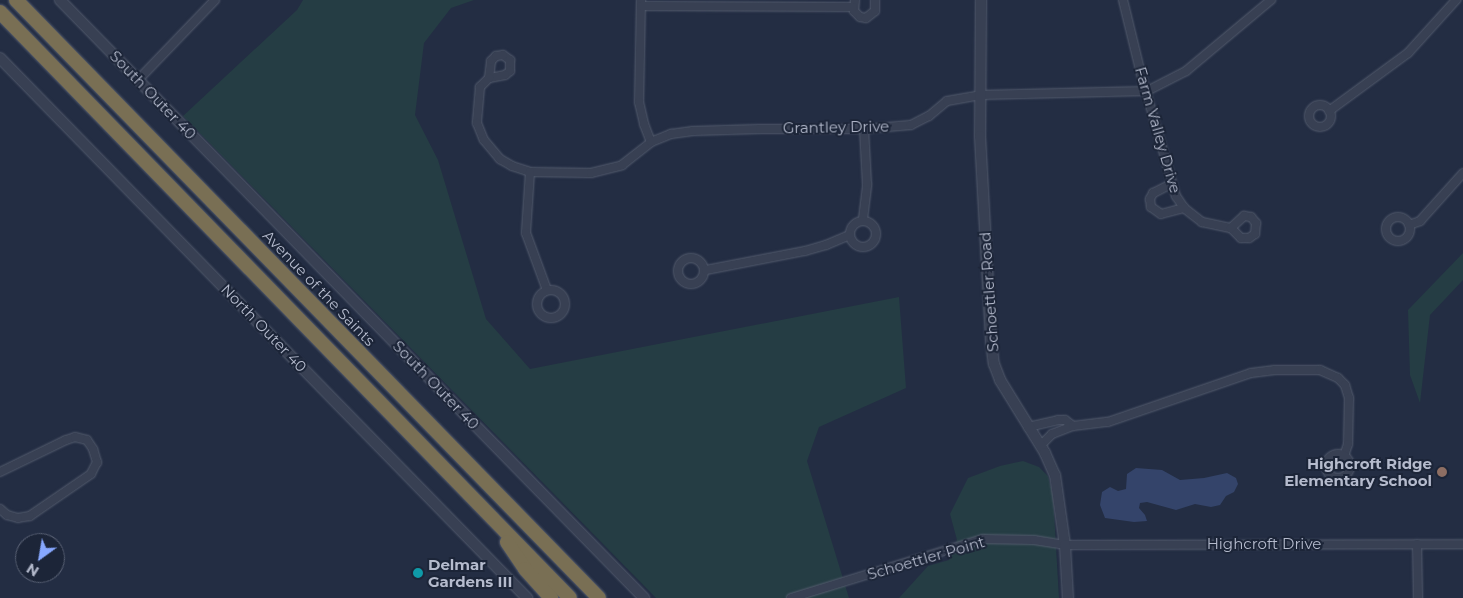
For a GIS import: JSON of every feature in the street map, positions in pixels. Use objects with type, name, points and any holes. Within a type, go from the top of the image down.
[{"type":"highway","name":"Avenue of the Saints","points":[[16,0],[599,598]]},
{"type":"highway","points":[[0,12],[570,598]]},
{"type":"highway","points":[[489,514],[525,569],[551,598]]},
{"type":"street","name":"South Outer 40","points":[[60,0],[644,598]]},
{"type":"street","points":[[138,80],[215,0]]},
{"type":"street","points":[[651,142],[644,124],[639,102],[641,3],[854,4],[860,17],[870,17],[876,8],[874,0]]},
{"type":"street","name":"Schoettler Road","points":[[980,0],[980,146],[994,364],[1000,380],[1040,446],[1055,475],[1059,488],[1068,598]]},
{"type":"street","name":"Farm Valley Drive","points":[[1123,0],[1171,184],[1184,208],[1202,222],[1231,228]]},
{"type":"street","name":"Grantley Drive","points":[[489,78],[480,87],[476,111],[479,130],[490,149],[500,159],[512,166],[530,172],[578,174],[603,171],[622,165],[651,142],[671,134],[693,131],[864,129],[911,125],[929,116],[947,101],[980,96],[1146,91],[1186,71],[1271,0]]},
{"type":"street","points":[[1329,110],[1408,53],[1456,0]]},
{"type":"street","name":"North Outer 40","points":[[0,58],[527,598]]},
{"type":"street","points":[[706,270],[805,251],[826,245],[849,235],[853,225],[863,218],[867,184],[864,129]]},
{"type":"street","points":[[530,172],[526,233],[547,290]]},
{"type":"street","points":[[1409,225],[1420,221],[1463,173]]},
{"type":"street","points":[[1171,184],[1153,193],[1150,199],[1151,207],[1161,214],[1184,208]]},
{"type":"street","points":[[849,235],[858,247],[863,248],[872,244],[876,231],[863,218]]},
{"type":"street","points":[[1040,446],[1052,434],[1073,426],[1108,422],[1252,373],[1275,370],[1320,370],[1338,378],[1345,385],[1349,398],[1348,444],[1344,456]]},
{"type":"street","points":[[1028,427],[1058,420],[1065,420],[1073,426]]},
{"type":"street","points":[[0,472],[75,437],[87,440],[93,449],[97,462],[91,474],[30,516],[18,518],[8,515],[0,509]]},
{"type":"street","name":"Schoettler Point","points":[[791,598],[983,539],[1034,540],[1065,545]]},
{"type":"street","points":[[1417,544],[1418,598]]},
{"type":"street","name":"Highcroft Drive","points":[[1065,545],[1463,544]]},
{"type":"shaded area","points":[[303,0],[474,0],[451,8],[424,43],[415,115],[438,160],[486,319],[530,369],[899,297],[906,388],[819,427],[807,461],[849,598],[656,598],[183,116],[297,10]]},
{"type":"shaded area","points":[[1463,253],[1463,280],[1430,315],[1420,403],[1410,375],[1408,310]]},
{"type":"shaded area","points":[[1023,461],[1039,467],[1048,476],[1053,495],[1059,598],[899,598],[928,566],[949,560],[957,540],[950,514],[968,478],[1000,466]]},
{"type":"water","points":[[1136,468],[1162,470],[1180,480],[1204,478],[1227,473],[1236,478],[1238,484],[1234,492],[1226,496],[1220,505],[1211,507],[1195,504],[1176,510],[1147,502],[1140,503],[1139,508],[1147,521],[1134,522],[1105,518],[1100,505],[1102,492],[1110,487],[1118,491],[1126,489],[1127,474]]},
{"type":"place","name":"Highcroft Ridge Elementary School","points":[[1442,472]]},
{"type":"place","name":"Delmar Gardens III","points":[[418,573]]}]
